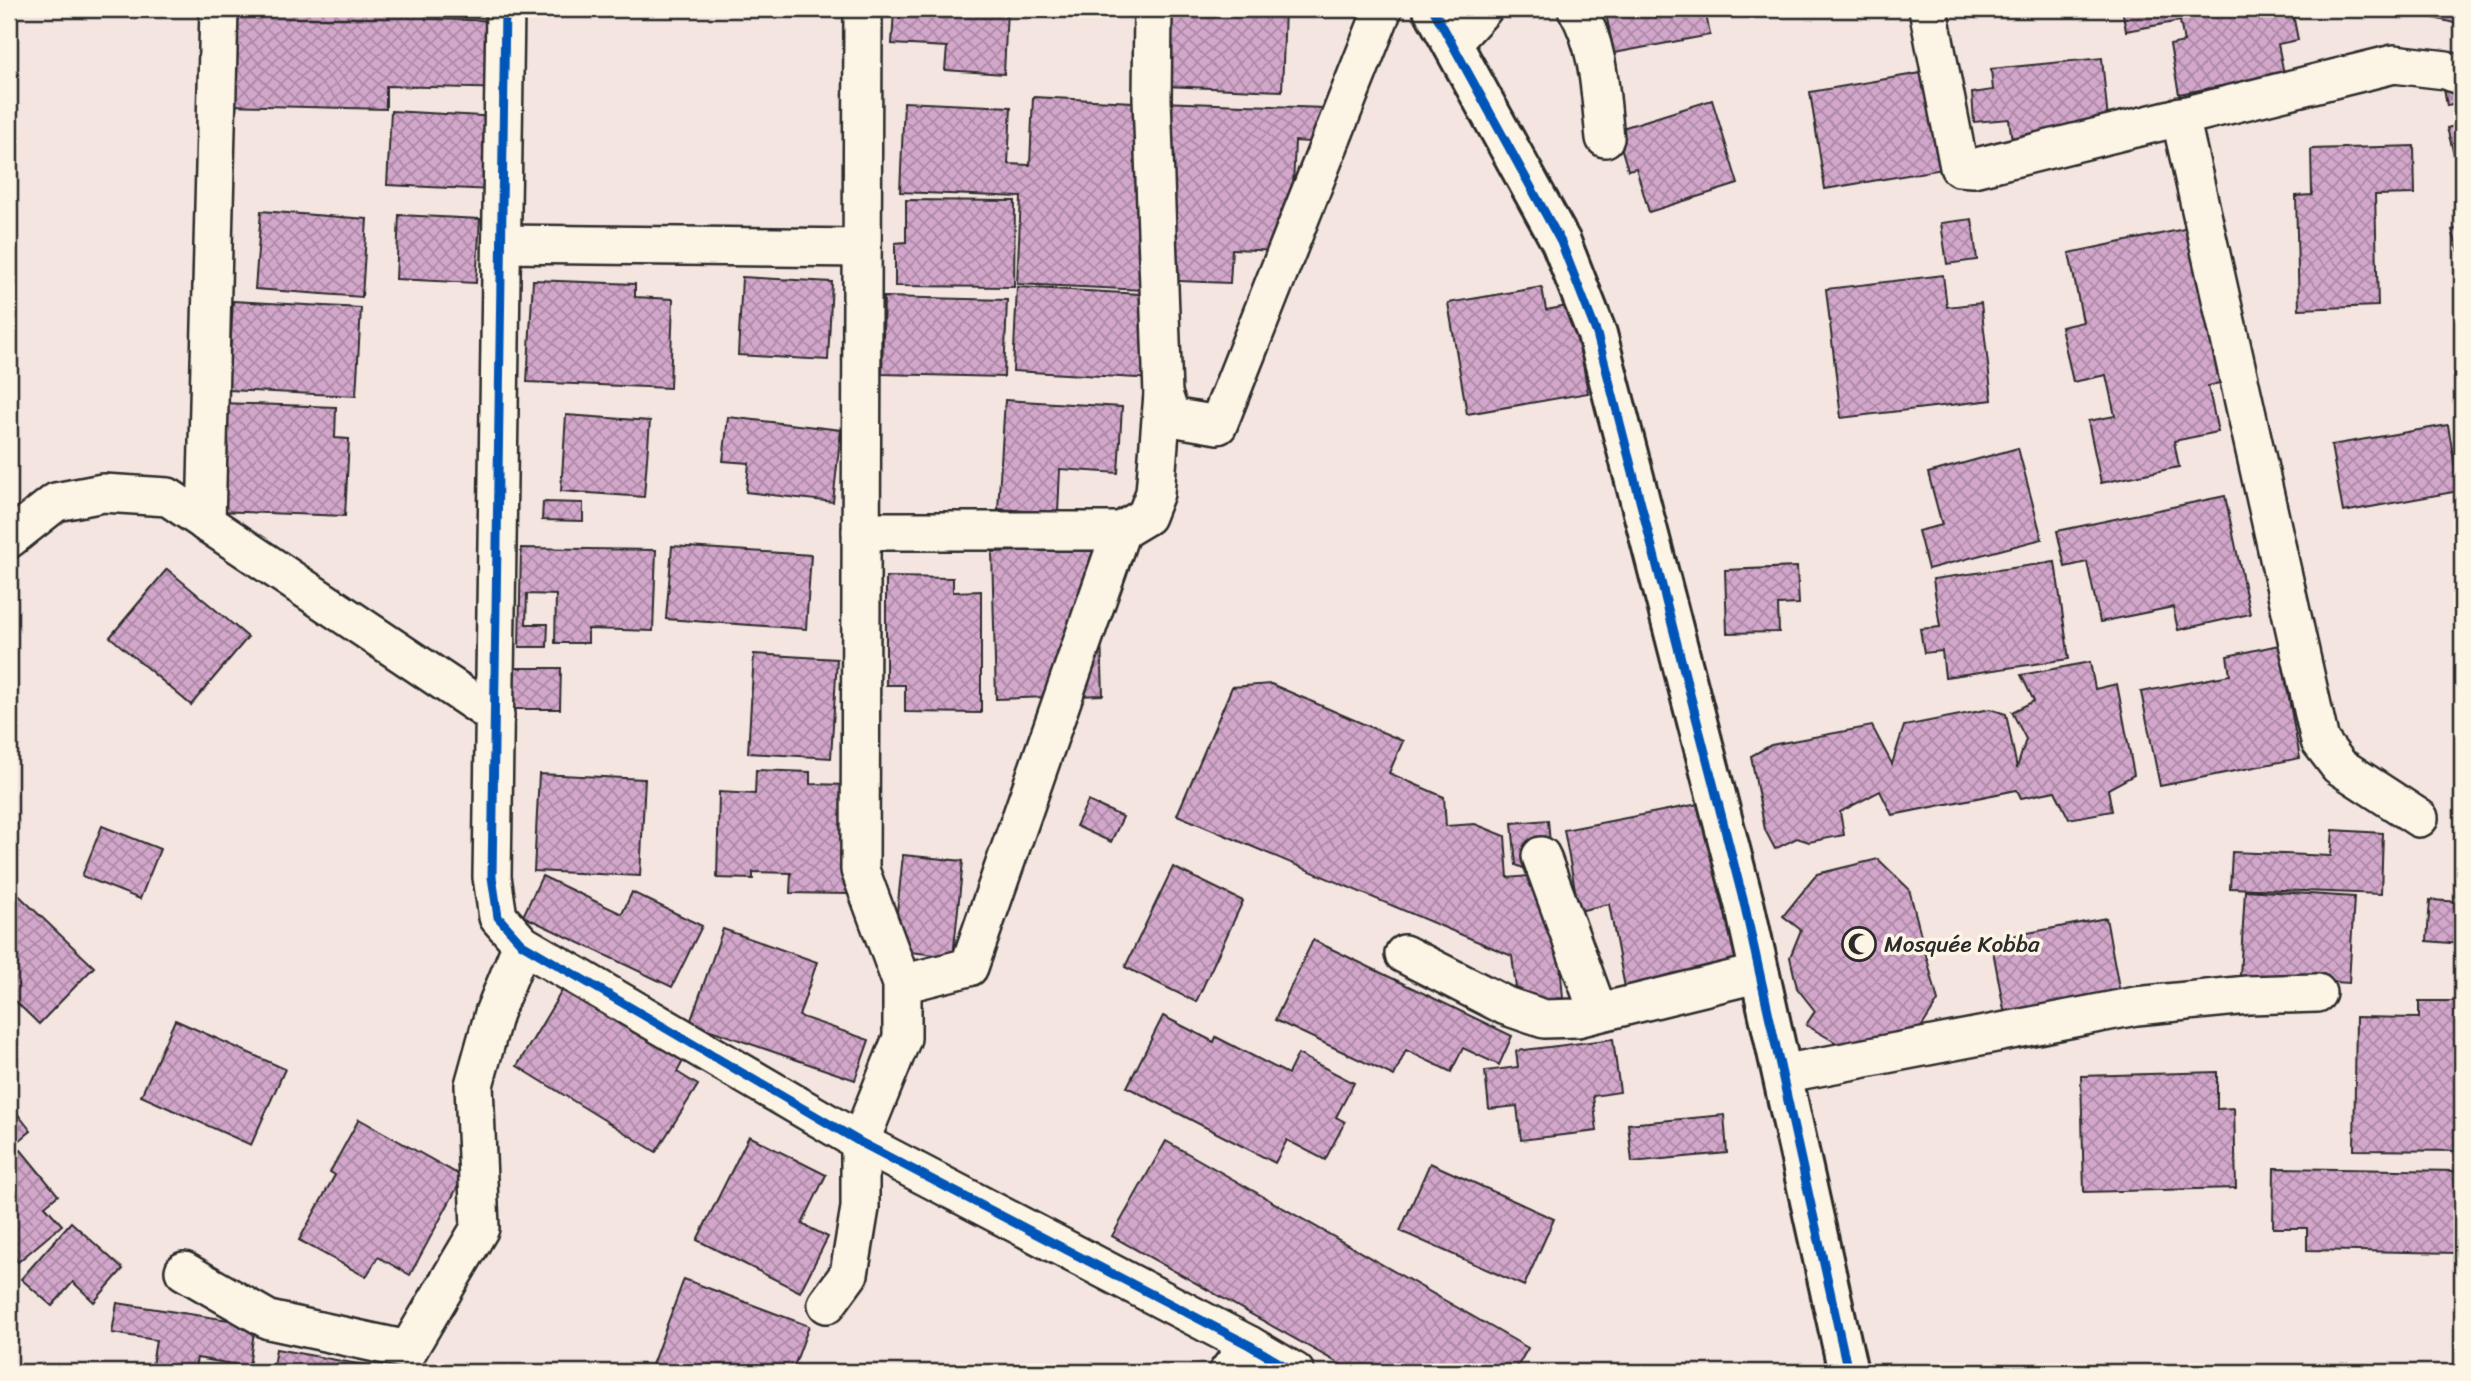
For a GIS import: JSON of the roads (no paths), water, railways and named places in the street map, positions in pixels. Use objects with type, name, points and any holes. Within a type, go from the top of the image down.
[{"type":"street","points":[[206,523],[219,9]]},
{"type":"street","points":[[505,9],[492,877],[498,917],[523,944],[860,1142],[1239,1358],[1294,1372]]},
{"type":"street","points":[[827,1304],[849,1274],[860,1208],[860,1142],[902,1038],[902,984],[860,870],[863,9]]},
{"type":"street","points":[[861,531],[1121,531],[1146,516],[1155,493],[1163,394],[1152,99],[1153,9]]},
{"type":"street","points":[[1163,394],[1171,417],[1218,425],[1382,9]]},
{"type":"street","points":[[1433,9],[1561,242],[1597,334],[1760,973],[1848,1372]]},
{"type":"street","points":[[1452,43],[1483,9]]},
{"type":"street","points":[[1577,9],[1584,22],[1597,65],[1605,138]]},
{"type":"street","points":[[1928,9],[1959,167],[1973,167],[2394,64],[2446,70],[2462,76]]},
{"type":"street","points":[[2180,116],[2320,741],[2339,766],[2419,818]]},
{"type":"street","points":[[502,244],[862,248]]},
{"type":"street","points":[[9,539],[56,502],[103,493],[168,497],[495,716]]},
{"type":"street","points":[[902,984],[969,967],[1121,531]]},
{"type":"street","points":[[1541,856],[1598,1012]]},
{"type":"street","points":[[184,1271],[269,1320],[408,1350],[480,1228],[474,1085],[494,1013],[523,944]]},
{"type":"street","points":[[1404,954],[1506,1006],[1544,1019],[1577,1018],[1760,973]]},
{"type":"street","points":[[1782,1074],[2136,1006],[2248,995],[2317,993]]},
{"type":"place","name":"Mosquée Kobba","points":[[1859,944]]}]
